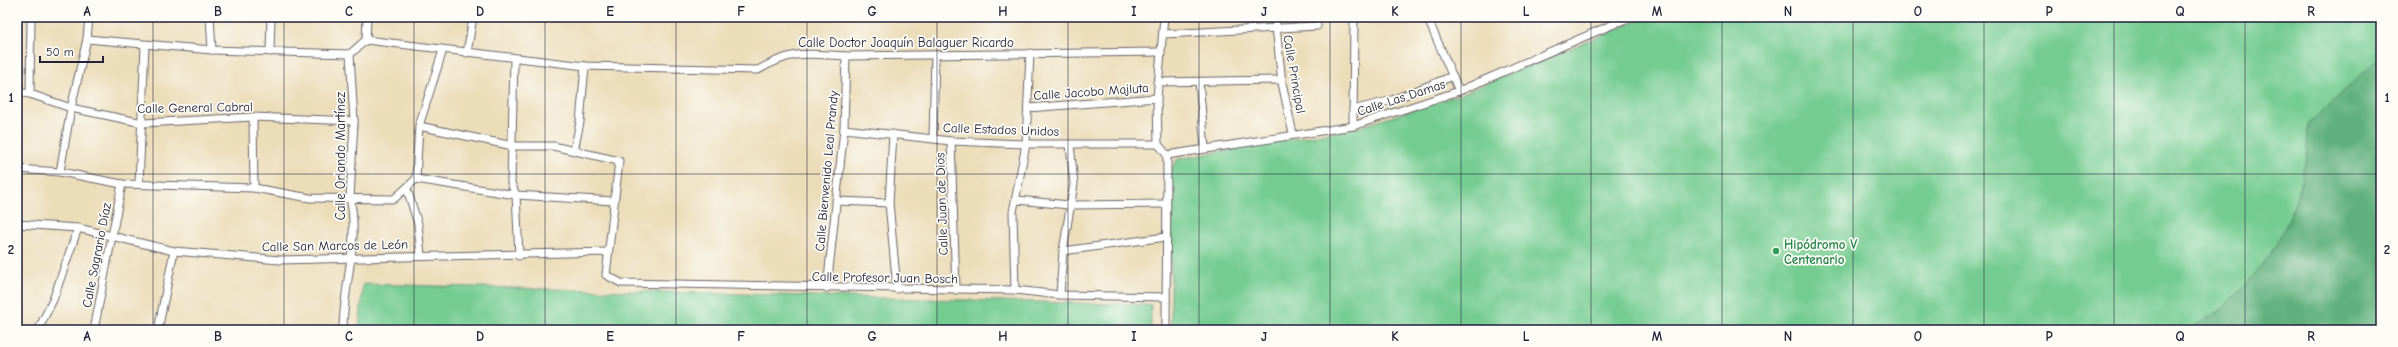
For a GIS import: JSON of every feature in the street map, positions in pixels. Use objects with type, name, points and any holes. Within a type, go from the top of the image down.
[{"type":"street","points":[[30,94],[31,17]]},
{"type":"street","points":[[60,172],[71,108],[87,39],[89,17]]},
{"type":"street","points":[[210,17],[212,50]]},
{"type":"street","points":[[270,52],[271,17]]},
{"type":"street","points":[[87,39],[212,50],[350,54],[366,40],[368,17]]},
{"type":"street","points":[[467,53],[473,17]]},
{"type":"street","points":[[1164,17],[1164,34],[1160,52],[1157,98],[1158,144],[1167,155],[1166,330]]},
{"type":"street","name":"Calle Principal","points":[[1275,17],[1275,29],[1282,80],[1293,134]]},
{"type":"street","points":[[1353,126],[1354,17]]},
{"type":"street","name":"Calle Las Damas","points":[[1167,155],[1293,134],[1353,126],[1459,91],[1630,17]]},
{"type":"street","points":[[1429,18],[1459,91]]},
{"type":"street","points":[[1164,34],[1316,26]]},
{"type":"street","name":"Calle Doctor Joaquín Balaguer Ricardo","points":[[366,40],[514,59],[585,66],[758,70],[779,58],[794,53],[846,56],[1160,52]]},
{"type":"street","points":[[140,184],[145,45]]},
{"type":"street","points":[[17,169],[60,172],[122,184],[254,188],[310,198],[394,199],[407,189],[416,179],[419,126],[443,50]]},
{"type":"street","name":"Calle Orlando Martínez","points":[[343,330],[353,222],[350,198],[354,121],[350,54]]},
{"type":"street","points":[[1015,290],[1014,212],[1018,200],[1026,144],[1030,54]]},
{"type":"street","points":[[933,138],[935,55]]},
{"type":"street","name":"Calle Bienvenido Leal Prandy","points":[[827,288],[844,129],[846,56]]},
{"type":"street","points":[[514,59],[511,183],[516,195],[519,256]]},
{"type":"street","points":[[574,151],[580,122],[585,66]]},
{"type":"street","points":[[1353,110],[1392,100],[1453,76]]},
{"type":"street","points":[[1157,82],[1282,80]]},
{"type":"street","points":[[1199,82],[1205,148]]},
{"type":"street","name":"Calle General Cabral","points":[[17,92],[30,94],[71,108],[143,123],[253,117],[354,121]]},
{"type":"street","name":"Calle Jacobo Majluta","points":[[1028,108],[1157,98]]},
{"type":"street","points":[[253,117],[254,188]]},
{"type":"street","points":[[419,126],[512,146],[553,146],[619,161],[608,252]]},
{"type":"street","name":"Calle Estados Unidos","points":[[844,129],[951,141],[1026,144],[1158,144]]},
{"type":"street","points":[[893,134],[889,203],[897,289]]},
{"type":"street","name":"Calle Juan de Dios","points":[[951,141],[956,290]]},
{"type":"street","points":[[1060,295],[1063,251],[1069,205],[1074,184],[1070,144]]},
{"type":"street","points":[[416,179],[516,195],[614,201]]},
{"type":"street","name":"Calle Sagrario Díaz","points":[[94,330],[122,184]]},
{"type":"street","points":[[407,189],[418,224],[422,256]]},
{"type":"street","points":[[1018,200],[1069,205],[1166,204]]},
{"type":"street","points":[[836,201],[889,203]]},
{"type":"street","name":"Calle San Marcos de León","points":[[17,224],[78,228],[174,251],[280,260],[422,256],[519,256],[608,252]]},
{"type":"street","points":[[38,330],[53,300],[78,228]]},
{"type":"street","points":[[1063,251],[1166,237]]},
{"type":"street","points":[[158,330],[174,251]]},
{"type":"street","name":"Calle Profesor Juan Bosch","points":[[608,252],[606,275],[622,283],[827,288],[1015,290],[1060,295],[1166,296]]},
{"type":"green space","name":"Hipódromo V Centenario","points":[[1646,17],[2381,17],[2381,330],[1171,330],[1171,172],[1172,167],[1178,159],[1360,127],[1461,94]]},
{"type":"green space","points":[[2381,57],[2381,330],[2188,330],[2223,308],[2255,274],[2269,255],[2281,236],[2291,215],[2298,193],[2304,171],[2308,124]]},
{"type":"green space","points":[[363,284],[1151,305],[1151,330],[359,330]]},
{"type":"place","name":"Hipódromo V Centenario","points":[[1776,251]]}]
